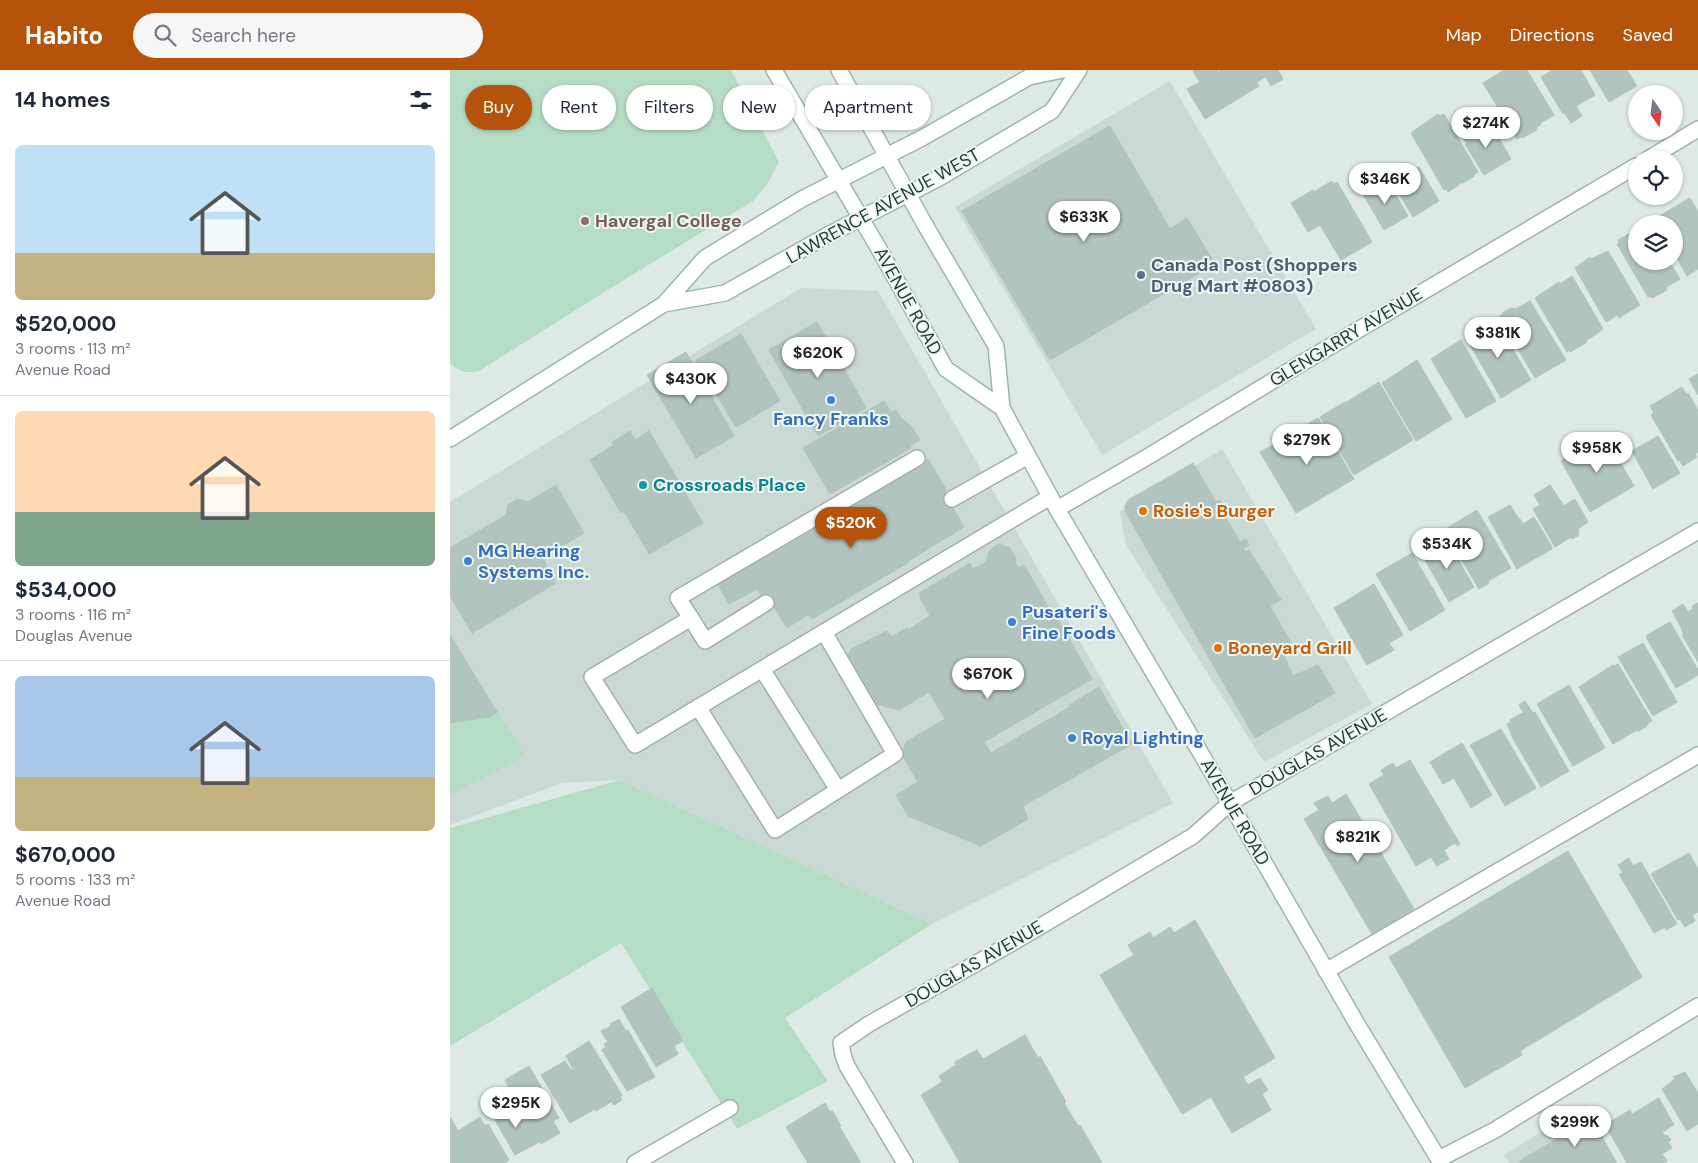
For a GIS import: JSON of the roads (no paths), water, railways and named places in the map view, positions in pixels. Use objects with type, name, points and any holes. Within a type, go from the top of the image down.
[{"type":"main road","name":"AVENUE ROAD","points":[[774,70],[861,218],[946,369],[1002,408]]},
{"type":"main road","name":"AVENUE ROAD","points":[[839,70],[996,346],[1002,408],[1053,503],[1230,803],[1357,1024],[1440,1161]]},
{"type":"main road","name":"LAWRENCE AVENUE WEST","points":[[450,439],[664,304],[705,258],[802,199],[922,138],[1029,78],[1063,70]]},
{"type":"main road","name":"LAWRENCE AVENUE WEST","points":[[664,304],[725,293],[826,236],[939,178],[1052,111],[1079,70]]},
{"type":"main road","points":[[1663,150],[1698,129]]},
{"type":"main road","name":"GLENGARRY AVENUE","points":[[691,618],[592,677],[635,745],[824,632],[1053,503],[1149,456],[1302,362],[1628,171]]},
{"type":"main road","points":[[952,499],[1028,456]]},
{"type":"main road","points":[[766,603],[705,641],[678,598],[917,458]]},
{"type":"main road","name":"DOUGLAS AVENUE","points":[[905,1163],[847,1066],[841,1043],[869,1024],[1019,939],[1193,836],[1230,803],[1698,531]]},
{"type":"main road","points":[[698,707],[774,830],[895,754],[824,632]]},
{"type":"main road","points":[[762,669],[838,790]]},
{"type":"main road","points":[[1326,971],[1698,755]]},
{"type":"main road","points":[[1440,1161],[1495,1130],[1698,1006]]},
{"type":"main road","points":[[636,1163],[730,1108]]},
{"type":"place","name":"Havergal College","points":[[585,221]]},
{"type":"place","name":"Canada Post (Shoppers Drug Mart #0803)","points":[[1141,275]]},
{"type":"place","name":"Fancy Franks","points":[[831,400]]},
{"type":"place","name":"Crossroads Place","points":[[643,485]]},
{"type":"place","name":"Rosie's Burger","points":[[1143,511]]},
{"type":"place","name":"MG Hearing Systems Inc.","points":[[468,561]]},
{"type":"place","name":"Pusateri's Fine Foods","points":[[1012,622]]},
{"type":"place","name":"Boneyard Grill","points":[[1218,648]]},
{"type":"place","name":"Royal Lighting","points":[[1072,738]]}]
